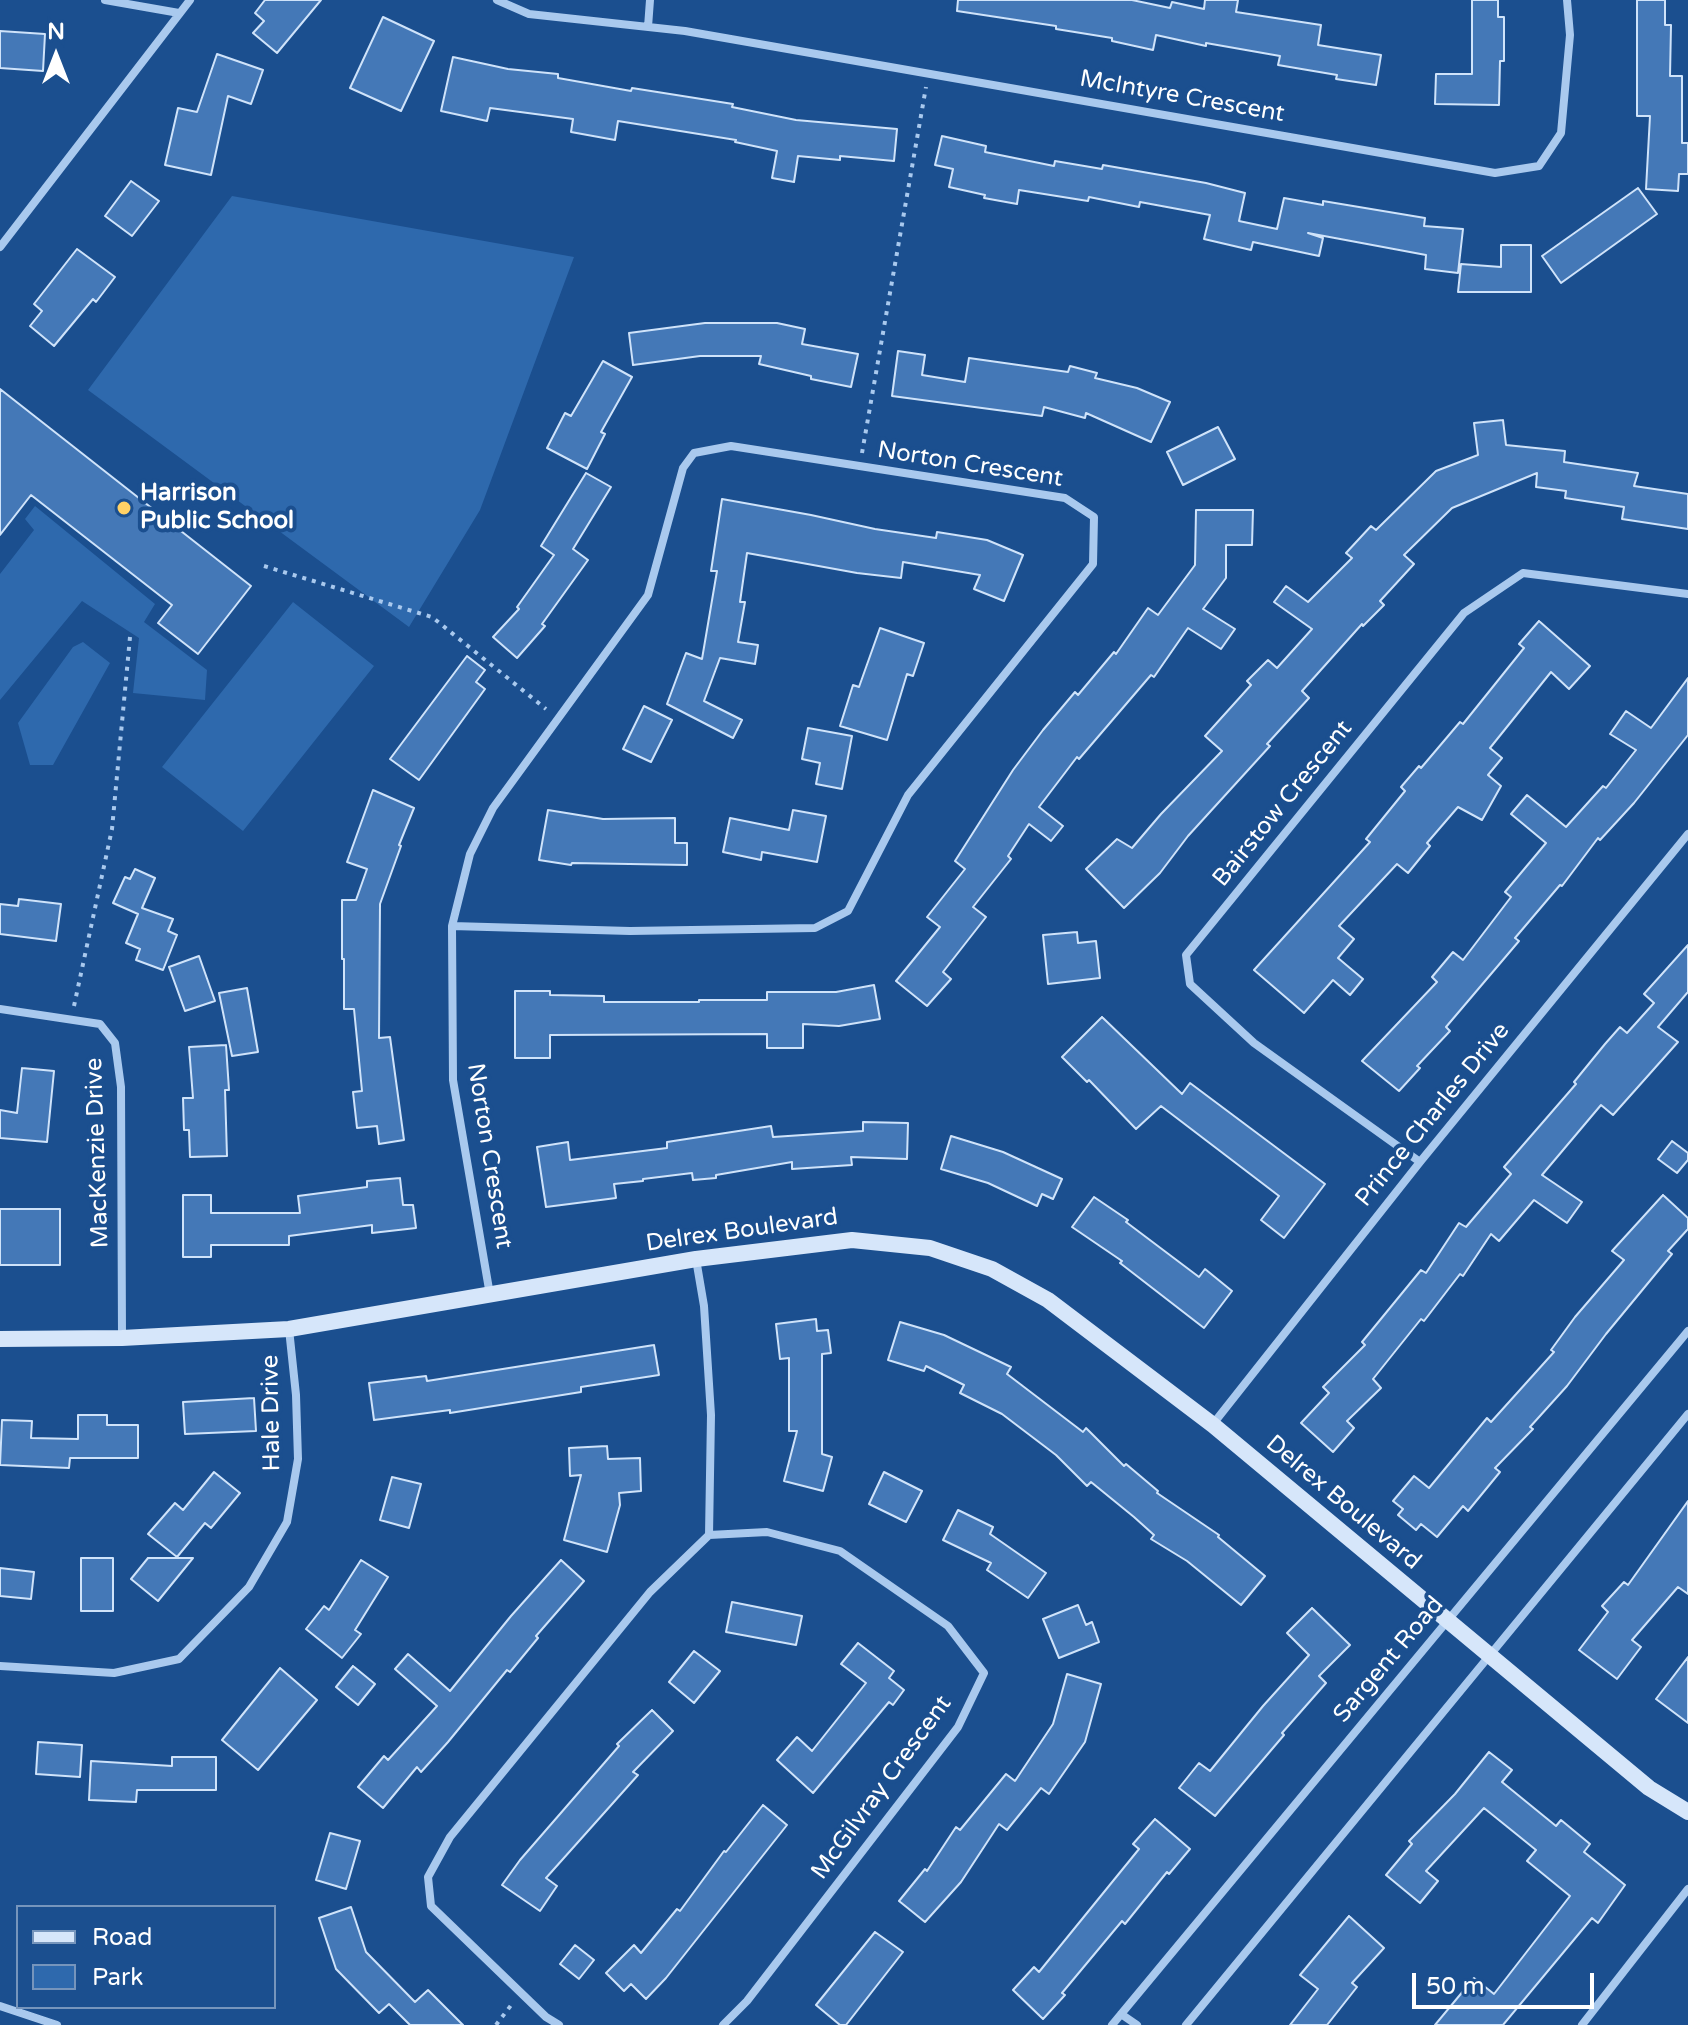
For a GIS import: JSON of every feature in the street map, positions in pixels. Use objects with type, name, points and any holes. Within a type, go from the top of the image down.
[{"type":"street","points":[[105,0],[179,13]]},
{"type":"street","points":[[0,247],[190,0]]},
{"type":"street","name":"McIntyre Crescent","points":[[497,0],[529,14],[685,31],[1495,173],[1539,166],[1561,133],[1570,35],[1567,0]]},
{"type":"street","points":[[648,27],[650,0]]},
{"type":"street","name":"Norton Crescent","points":[[452,926],[630,931],[815,928],[848,911],[908,795],[1093,564],[1094,517],[1065,498],[731,446],[694,453],[683,468],[648,595],[493,808],[470,854],[452,926],[453,1080],[490,1295]]},
{"type":"street","name":"Bairstow Crescent","points":[[1420,1162],[1254,1043],[1190,984],[1186,955],[1464,613],[1523,573],[1688,594]]},
{"type":"street","name":"Prince Charles Drive","points":[[1213,1425],[1420,1162],[1688,834]]},
{"type":"street","points":[[1679,845],[1688,852]]},
{"type":"street","name":"MacKenzie Drive","points":[[0,1009],[100,1024],[115,1043],[121,1087],[122,1338]]},
{"type":"street","name":"Delrex Boulevard","points":[[0,1339],[122,1338],[289,1329],[696,1259],[852,1240],[930,1248],[992,1269],[1048,1300],[1213,1425],[1649,1788],[1688,1812]]},
{"type":"street","points":[[559,2025],[546,2017],[431,1906],[428,1877],[450,1837],[650,1592],[709,1535],[711,1415],[704,1306],[696,1259]]},
{"type":"street","name":"Hale Drive","points":[[0,1666],[114,1673],[179,1659],[249,1587],[287,1522],[298,1459],[296,1395],[289,1329]]},
{"type":"street","name":"Sargent Road","points":[[1112,2025],[1688,1331]]},
{"type":"street","points":[[1186,2025],[1688,1414]]},
{"type":"street","name":"McGilvray Crescent","points":[[709,1535],[767,1532],[840,1551],[948,1626],[984,1673],[958,1727],[747,2001],[723,2025]]},
{"type":"street","points":[[1582,2025],[1688,1889]]},
{"type":"street","points":[[0,2006],[57,2025]]},
{"type":"street","points":[[1121,2014],[1137,2025]]},
{"type":"path","points":[[860,467],[928,73]]},
{"type":"path","points":[[264,566],[432,617],[558,719]]},
{"type":"path","points":[[71,1020],[112,829],[130,637]]},
{"type":"path","points":[[496,2025],[521,1993]]},
{"type":"green space","points":[[232,196],[574,257],[480,510],[409,627],[88,390]]},
{"type":"green space","points":[[35,506],[155,604],[144,622],[207,670],[205,700],[133,693],[139,638],[82,601],[0,700],[0,574],[34,530],[25,519]]},
{"type":"green space","points":[[293,602],[374,666],[243,831],[162,767]]},
{"type":"green space","points":[[83,642],[110,663],[53,765],[30,765],[18,723],[73,647]]},
{"type":"building","points":[[265,0],[321,0],[277,53],[253,33],[264,21],[255,13]]},
{"type":"building","points":[[958,0],[1132,0],[1170,8],[1172,2],[1204,9],[1205,0],[1238,0],[1236,12],[1321,25],[1318,45],[1381,55],[1376,85],[1278,65],[1280,56],[1206,43],[1206,46],[1156,35],[1153,50],[1112,41],[1112,38],[1056,29],[1056,26],[957,11]]},
{"type":"building","points":[[1472,0],[1498,0],[1498,17],[1504,17],[1504,61],[1500,61],[1499,105],[1435,104],[1436,74],[1472,74]]},
{"type":"building","points":[[1637,0],[1665,0],[1665,25],[1671,25],[1670,76],[1682,76],[1682,143],[1688,143],[1688,174],[1679,174],[1678,191],[1646,189],[1650,116],[1637,116]]},
{"type":"building","points":[[383,17],[434,41],[401,111],[350,88]]},
{"type":"building","points":[[0,31],[45,34],[43,71],[0,68]]},
{"type":"building","points":[[217,54],[263,70],[251,104],[228,96],[211,175],[165,165],[178,108],[197,112]]},
{"type":"building","points":[[453,57],[508,69],[558,74],[558,78],[631,91],[632,88],[733,104],[732,107],[796,120],[897,129],[894,161],[798,156],[794,182],[772,178],[777,151],[736,140],[618,121],[615,140],[571,132],[573,119],[490,108],[487,121],[441,111]]},
{"type":"building","points":[[942,136],[986,146],[985,152],[1054,166],[1055,161],[1102,169],[1103,165],[1245,193],[1239,221],[1277,229],[1284,198],[1323,205],[1323,201],[1425,218],[1424,226],[1463,229],[1458,273],[1425,269],[1426,255],[1308,233],[1323,238],[1319,256],[1253,242],[1251,250],[1204,239],[1210,215],[1140,202],[1139,207],[1089,197],[1088,201],[1019,190],[1017,204],[984,198],[985,195],[949,187],[953,169],[935,165]]},
{"type":"building","points":[[131,181],[159,201],[132,236],[105,216]]},
{"type":"building","points":[[1638,188],[1657,214],[1561,283],[1542,256]]},
{"type":"building","points":[[1501,245],[1531,245],[1531,292],[1458,292],[1461,264],[1501,267]]},
{"type":"building","points":[[77,249],[115,277],[54,346],[30,326],[42,311],[34,304]]},
{"type":"building","points":[[705,323],[777,323],[805,329],[802,344],[858,354],[851,387],[759,364],[761,356],[700,356],[633,365],[629,333]]},
{"type":"building","points":[[898,351],[925,355],[922,375],[965,382],[969,358],[1068,372],[1070,366],[1097,373],[1095,378],[1137,388],[1170,402],[1151,442],[1086,413],[1085,418],[1044,407],[1042,416],[892,396]]},
{"type":"building","points":[[603,361],[632,377],[601,432],[605,434],[587,469],[547,448],[565,413],[571,416]]},
{"type":"building","points":[[0,389],[251,586],[198,654],[158,623],[172,605],[31,495],[0,535]]},
{"type":"building","points":[[1503,420],[1506,445],[1565,451],[1564,462],[1638,473],[1634,486],[1688,494],[1688,529],[1622,519],[1624,507],[1565,498],[1566,491],[1536,487],[1537,473],[1452,508],[1404,555],[1414,564],[1380,601],[1384,605],[1362,624],[1302,691],[1309,698],[1267,744],[1270,746],[1188,836],[1160,873],[1124,908],[1086,869],[1117,839],[1132,848],[1222,751],[1205,736],[1251,685],[1247,681],[1268,660],[1277,668],[1312,629],[1274,602],[1286,586],[1308,602],[1352,558],[1346,553],[1371,526],[1376,530],[1436,471],[1478,455],[1474,423]]},
{"type":"building","points":[[1218,427],[1235,459],[1183,485],[1167,452]]},
{"type":"building","points":[[586,473],[611,487],[573,549],[588,560],[542,624],[545,626],[517,658],[493,637],[519,609],[517,607],[554,555],[541,546]]},
{"type":"building","points":[[722,499],[875,529],[936,538],[937,532],[987,540],[1023,555],[1004,601],[974,589],[980,575],[903,562],[901,578],[747,553],[740,602],[745,602],[738,642],[758,645],[755,664],[720,658],[704,701],[742,720],[733,738],[667,704],[686,653],[702,659],[717,571],[711,571]]},
{"type":"building","points":[[1196,510],[1253,510],[1252,545],[1226,545],[1226,578],[1203,609],[1235,629],[1221,649],[1188,628],[1154,677],[1151,675],[1079,759],[1077,757],[1039,807],[1063,826],[1051,841],[1029,824],[1008,856],[1011,859],[973,907],[986,917],[943,972],[951,979],[927,1006],[896,981],[940,927],[927,917],[965,869],[955,861],[1013,770],[1043,730],[1075,692],[1078,695],[1114,652],[1116,654],[1148,608],[1158,615],[1195,565]]},
{"type":"building","points":[[1539,621],[1590,666],[1569,689],[1551,672],[1490,748],[1502,758],[1488,775],[1501,786],[1482,820],[1458,807],[1427,843],[1430,846],[1408,873],[1397,864],[1339,926],[1354,939],[1338,958],[1363,979],[1350,995],[1333,980],[1304,1013],[1254,970],[1370,842],[1366,839],[1405,791],[1401,787],[1460,722],[1463,724],[1524,648],[1519,644]]},
{"type":"building","points":[[880,628],[924,643],[913,676],[907,674],[887,740],[840,726],[853,685],[859,687]]},
{"type":"building","points":[[467,656],[485,670],[476,682],[485,689],[419,780],[390,759]]},
{"type":"building","points":[[1688,678],[1688,735],[1634,803],[1600,840],[1598,838],[1562,886],[1515,938],[1519,941],[1446,1027],[1450,1031],[1417,1066],[1420,1068],[1399,1091],[1362,1061],[1437,982],[1432,977],[1453,952],[1463,960],[1511,897],[1505,892],[1546,843],[1511,814],[1527,795],[1566,827],[1603,786],[1606,788],[1636,750],[1610,734],[1626,711],[1651,728]]},
{"type":"building","points":[[644,706],[672,720],[651,762],[623,749]]},
{"type":"building","points":[[808,728],[852,736],[842,789],[816,784],[820,763],[802,759]]},
{"type":"building","points":[[373,790],[414,808],[380,904],[379,1038],[390,1037],[404,1140],[379,1144],[377,1126],[357,1128],[353,1092],[362,1091],[354,1009],[344,1009],[342,959],[342,900],[356,900],[367,869],[347,862]]},
{"type":"building","points":[[548,810],[603,819],[675,818],[675,843],[687,843],[687,865],[571,865],[539,860]]},
{"type":"building","points":[[793,810],[826,816],[817,862],[762,852],[761,860],[723,852],[730,818],[789,830]]},
{"type":"building","points":[[135,869],[155,878],[142,908],[173,919],[168,931],[177,935],[163,970],[136,960],[140,949],[126,943],[138,914],[113,903],[125,877],[130,879]]},
{"type":"building","points":[[19,899],[61,904],[56,941],[0,934],[0,904],[18,906]]},
{"type":"building","points":[[1077,932],[1078,943],[1096,941],[1100,978],[1048,984],[1043,935]]},
{"type":"building","points":[[1688,945],[1688,992],[1658,1027],[1678,1042],[1613,1115],[1601,1105],[1542,1175],[1582,1202],[1567,1223],[1534,1200],[1499,1241],[1491,1234],[1463,1276],[1460,1274],[1373,1379],[1381,1388],[1347,1421],[1354,1428],[1333,1452],[1301,1423],[1329,1393],[1323,1387],[1365,1345],[1362,1342],[1421,1270],[1426,1273],[1459,1223],[1466,1227],[1511,1174],[1504,1167],[1576,1084],[1574,1082],[1605,1044],[1620,1027],[1627,1033],[1654,1003],[1644,994]]},
{"type":"building","points":[[199,956],[215,1001],[185,1011],[169,967]]},
{"type":"building","points":[[874,985],[880,1019],[839,1026],[803,1024],[803,1048],[767,1048],[767,1034],[550,1035],[550,1058],[515,1058],[515,991],[604,996],[604,1002],[699,1002],[767,1000],[767,992],[836,992]]},
{"type":"building","points":[[247,988],[258,1052],[232,1056],[219,993]]},
{"type":"building","points":[[1102,1017],[1182,1094],[1190,1083],[1325,1184],[1284,1238],[1261,1220],[1279,1196],[1161,1106],[1136,1129],[1062,1057]]},
{"type":"building","points":[[226,1045],[229,1090],[225,1090],[227,1156],[190,1157],[189,1130],[184,1130],[183,1098],[193,1098],[189,1047]]},
{"type":"building","points":[[22,1068],[54,1071],[47,1142],[0,1138],[0,1110],[17,1113]]},
{"type":"building","points":[[863,1122],[908,1123],[907,1159],[851,1157],[852,1165],[792,1169],[792,1162],[716,1175],[716,1178],[693,1180],[692,1173],[643,1179],[614,1184],[616,1198],[546,1207],[537,1147],[568,1142],[570,1160],[667,1148],[667,1142],[771,1126],[773,1137],[863,1131]]},
{"type":"building","points":[[951,1136],[1003,1152],[1062,1179],[1053,1199],[1042,1194],[1037,1206],[988,1183],[941,1169]]},
{"type":"building","points":[[1672,1141],[1688,1153],[1688,1160],[1677,1173],[1658,1159]]},
{"type":"building","points":[[400,1178],[403,1205],[413,1205],[416,1228],[372,1233],[372,1225],[289,1236],[289,1245],[211,1245],[211,1257],[183,1257],[183,1195],[211,1195],[211,1213],[300,1213],[298,1196],[367,1187],[367,1181]]},
{"type":"building","points":[[1663,1195],[1688,1218],[1688,1229],[1668,1251],[1672,1254],[1567,1386],[1530,1427],[1533,1429],[1495,1468],[1500,1472],[1468,1511],[1463,1506],[1437,1537],[1421,1524],[1416,1530],[1398,1515],[1403,1509],[1393,1501],[1414,1476],[1429,1488],[1487,1418],[1491,1422],[1554,1352],[1551,1350],[1575,1317],[1624,1260],[1612,1251]]},
{"type":"building","points":[[1094,1197],[1199,1277],[1205,1269],[1232,1291],[1204,1328],[1120,1263],[1122,1261],[1072,1227]]},
{"type":"building","points":[[0,1209],[60,1209],[60,1265],[0,1265]]},
{"type":"building","points":[[816,1319],[817,1331],[828,1330],[831,1353],[822,1354],[822,1454],[832,1457],[823,1491],[784,1481],[797,1431],[789,1431],[789,1358],[780,1359],[776,1324]]},
{"type":"building","points":[[900,1322],[944,1335],[1011,1367],[1007,1374],[1083,1432],[1086,1428],[1124,1466],[1126,1464],[1157,1493],[1219,1535],[1265,1576],[1241,1605],[1187,1561],[1151,1539],[1154,1535],[1134,1517],[1091,1482],[1087,1486],[1056,1455],[1002,1414],[960,1393],[964,1385],[926,1366],[924,1371],[888,1360]]},
{"type":"building","points":[[654,1345],[659,1375],[581,1387],[581,1392],[450,1413],[450,1410],[374,1420],[369,1383],[426,1376],[427,1381]]},
{"type":"building","points":[[254,1398],[256,1431],[185,1434],[183,1402]]},
{"type":"building","points":[[78,1415],[107,1415],[107,1425],[138,1425],[138,1458],[70,1458],[69,1468],[0,1465],[2,1420],[32,1421],[31,1438],[78,1439]]},
{"type":"building","points":[[607,1446],[608,1459],[640,1458],[641,1491],[619,1493],[620,1505],[607,1552],[564,1540],[581,1475],[570,1476],[569,1448]]},
{"type":"building","points":[[214,1472],[240,1493],[211,1528],[205,1523],[177,1557],[148,1534],[175,1503],[183,1510]]},
{"type":"building","points":[[884,1472],[922,1491],[906,1522],[869,1504]]},
{"type":"building","points":[[392,1477],[421,1484],[409,1528],[380,1520]]},
{"type":"building","points":[[1688,1501],[1688,1594],[1678,1587],[1632,1640],[1641,1647],[1617,1679],[1579,1650],[1608,1612],[1602,1606],[1624,1582],[1628,1585]]},
{"type":"building","points":[[958,1510],[993,1527],[990,1534],[1046,1573],[1028,1598],[987,1570],[991,1563],[943,1540]]},
{"type":"building","points":[[81,1558],[113,1558],[113,1611],[81,1611]]},
{"type":"building","points":[[148,1558],[193,1558],[158,1601],[131,1579]]},
{"type":"building","points":[[361,1560],[388,1577],[355,1630],[361,1634],[342,1658],[306,1629],[324,1606],[329,1610]]},
{"type":"building","points":[[561,1560],[584,1581],[536,1636],[538,1638],[510,1672],[507,1670],[448,1742],[421,1772],[417,1767],[383,1808],[358,1787],[384,1756],[388,1760],[437,1706],[395,1669],[408,1654],[450,1691]]},
{"type":"building","points":[[0,1568],[34,1572],[31,1599],[0,1596]]},
{"type":"building","points":[[732,1602],[802,1616],[796,1645],[726,1632]]},
{"type":"building","points":[[1078,1605],[1086,1625],[1092,1622],[1099,1642],[1059,1658],[1043,1619]]},
{"type":"building","points":[[1312,1608],[1350,1645],[1319,1676],[1326,1683],[1215,1816],[1179,1788],[1199,1763],[1210,1771],[1309,1655],[1287,1633]]},
{"type":"building","points":[[858,1643],[894,1671],[889,1678],[904,1690],[893,1705],[889,1702],[813,1793],[777,1760],[797,1737],[812,1751],[866,1683],[841,1664]]},
{"type":"building","points":[[694,1651],[720,1671],[694,1703],[669,1682]]},
{"type":"building","points":[[1688,1657],[1688,1723],[1656,1699]]},
{"type":"building","points":[[353,1666],[375,1684],[358,1705],[336,1687]]},
{"type":"building","points":[[280,1668],[317,1700],[258,1770],[222,1740]]},
{"type":"building","points":[[1067,1674],[1101,1684],[1085,1742],[1049,1794],[1041,1788],[1007,1830],[999,1824],[961,1882],[925,1922],[899,1901],[925,1869],[927,1871],[956,1827],[960,1830],[1006,1774],[1015,1781],[1053,1724]]},
{"type":"building","points":[[652,1710],[673,1731],[633,1772],[638,1775],[546,1878],[557,1886],[540,1911],[502,1885],[619,1746],[617,1744]]},
{"type":"building","points":[[38,1742],[82,1745],[80,1777],[36,1774]]},
{"type":"building","points":[[1489,1752],[1512,1770],[1502,1782],[1556,1826],[1561,1820],[1590,1844],[1584,1852],[1625,1885],[1598,1923],[1592,1918],[1503,2025],[1435,2025],[1474,1978],[1494,1994],[1570,1896],[1527,1861],[1536,1850],[1484,1808],[1426,1871],[1438,1881],[1420,1903],[1386,1875],[1412,1844],[1409,1841],[1455,1794]]},
{"type":"building","points":[[172,1757],[216,1757],[216,1790],[137,1790],[136,1802],[89,1800],[91,1761],[172,1766]]},
{"type":"building","points":[[763,1805],[787,1825],[646,1999],[631,1984],[624,1991],[606,1973],[634,1945],[641,1953],[677,1909],[680,1911]]},
{"type":"building","points":[[1155,1819],[1190,1849],[1125,1924],[1122,1921],[1043,2019],[1013,1990],[1034,1967],[1039,1972],[1139,1849],[1133,1844]]},
{"type":"building","points":[[330,1833],[360,1841],[346,1889],[316,1880]]},
{"type":"building","points":[[351,1907],[366,1952],[415,2002],[428,1990],[463,2025],[410,2025],[389,2004],[379,2013],[336,1969],[319,1918]]},
{"type":"building","points":[[1349,1916],[1384,1948],[1352,1983],[1357,1987],[1327,2025],[1290,2025],[1318,1989],[1300,1975]]},
{"type":"building","points":[[875,1932],[903,1952],[846,2025],[840,2025],[816,2005]]},
{"type":"building","points":[[575,1945],[594,1960],[579,1979],[560,1964]]},
{"type":"place","name":"Harrison Public School","points":[[124,508]]}]
